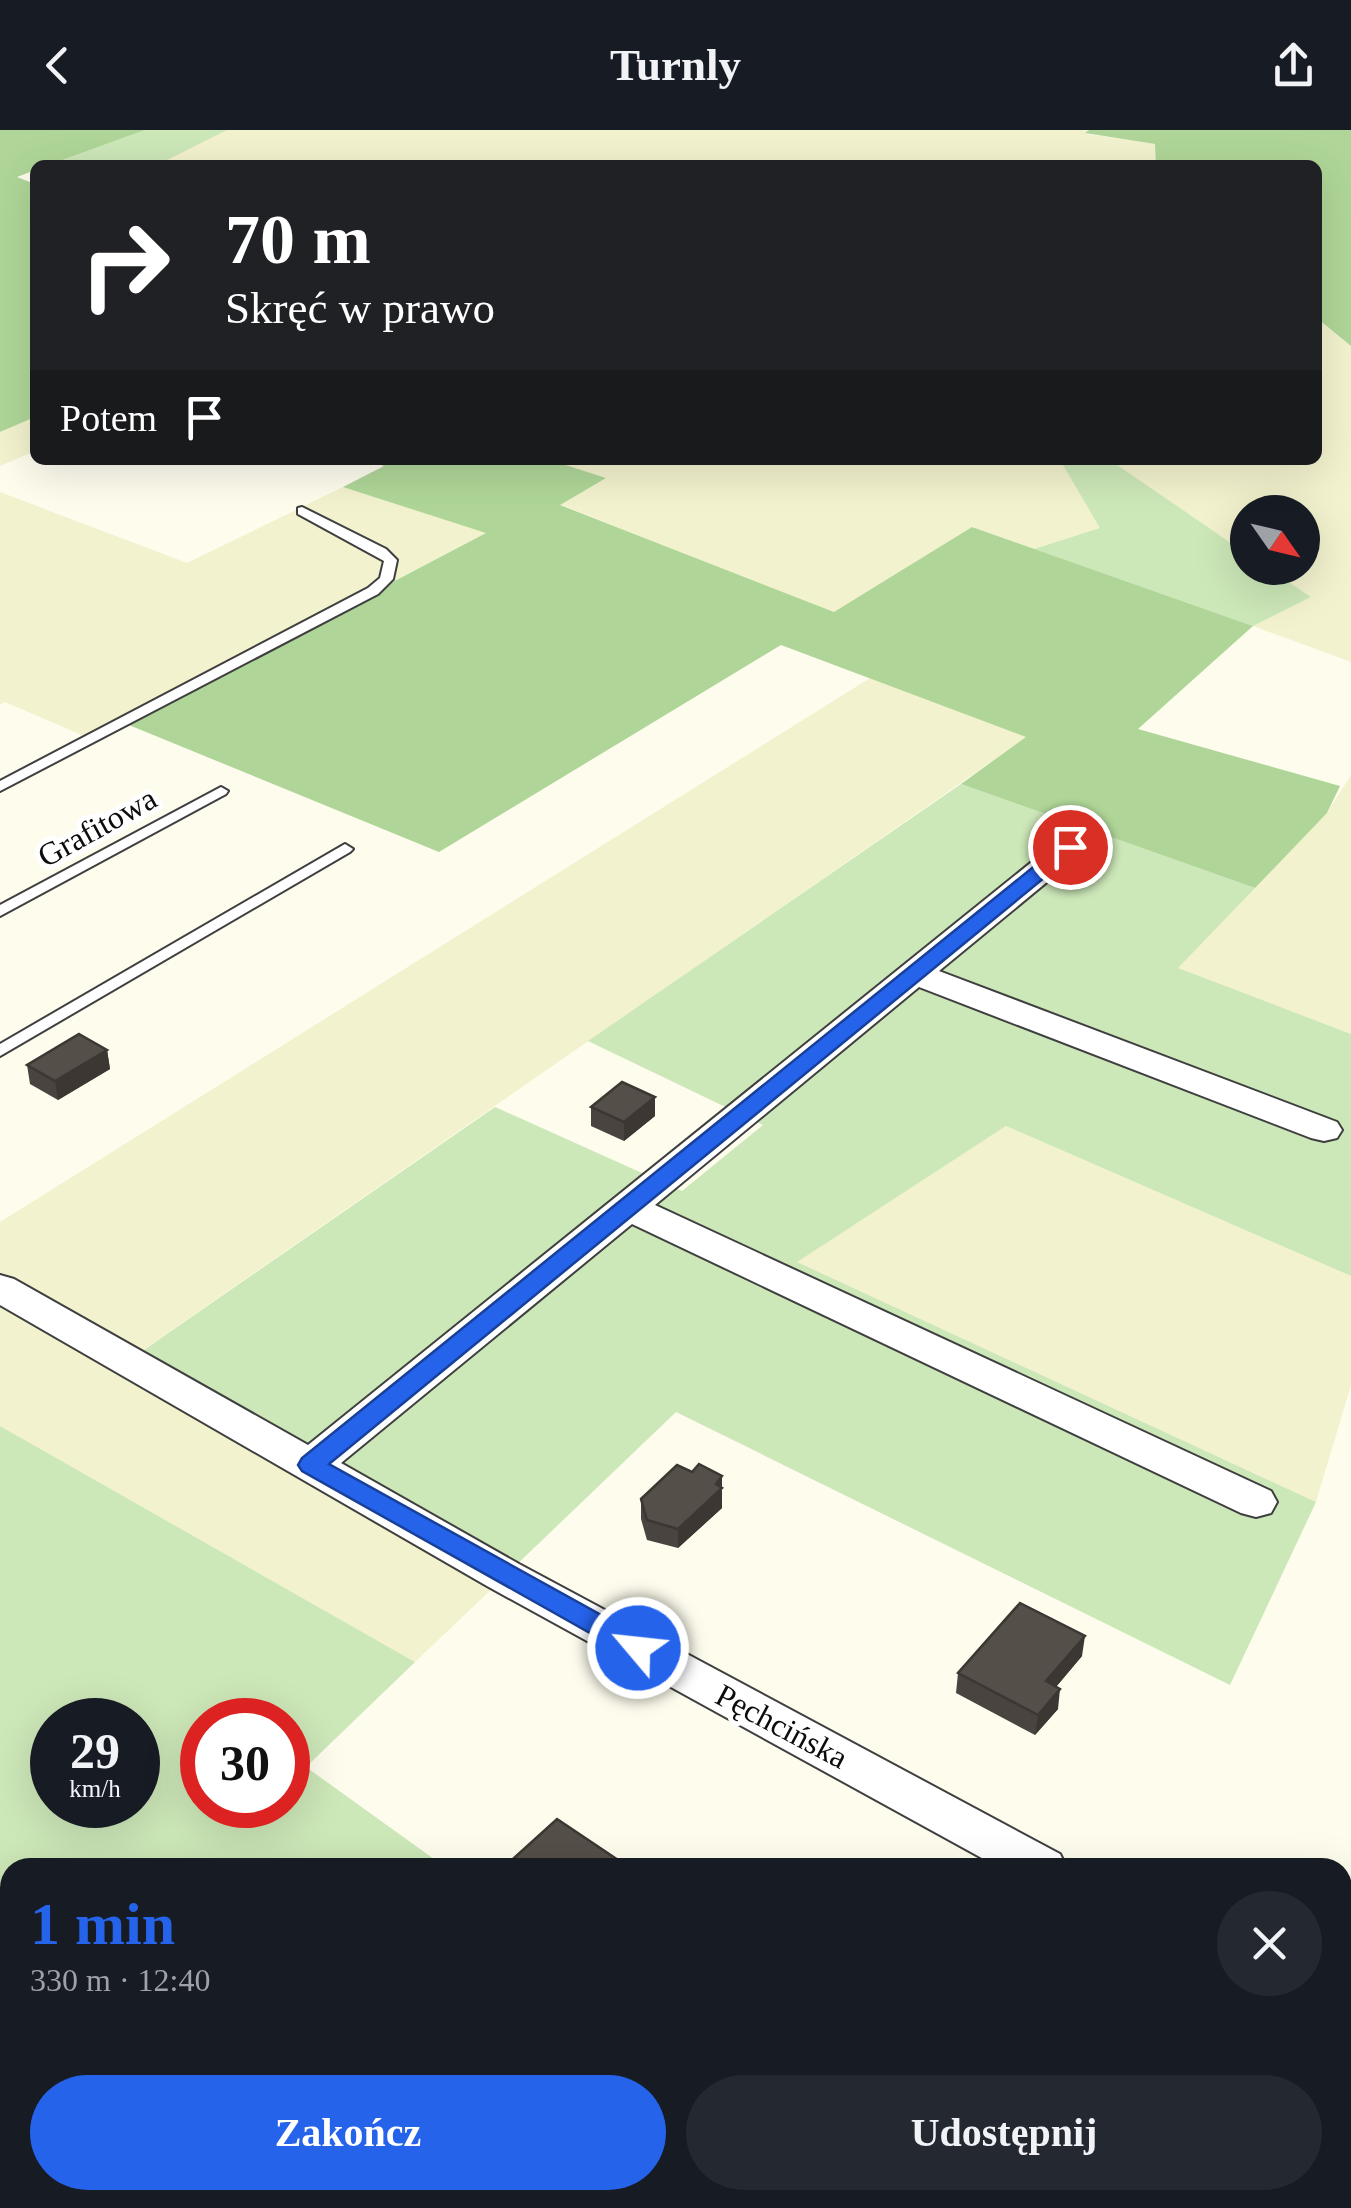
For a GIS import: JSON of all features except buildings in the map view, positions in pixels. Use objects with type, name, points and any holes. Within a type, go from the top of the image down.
[{"type":"street","points":[[311,1465],[1070,847]]},
{"type":"street","points":[[914,974],[1324,1130]]},
{"type":"street","points":[[626,1206],[1256,1502]]},
{"type":"street","name":"Pęchcińska","points":[[5,1297],[521,1585],[1025,1858]]},
{"type":"lane","points":[[0,787],[373,591],[386,579],[390,560],[381,552],[302,510]]},
{"type":"lane","name":"Grafitowa","points":[[0,911],[220,790]]},
{"type":"lane","points":[[0,1051],[345,849]]},
{"type":"green space","points":[[0,130],[145,130],[63,160],[30,160],[30,172],[17,177],[30,182],[30,419],[0,432]]},
{"type":"green space","points":[[145,130],[227,130],[167,160],[63,160]]},
{"type":"green space","points":[[227,130],[1089,130],[1087,134],[1156,144],[1156,160],[164,160]]},
{"type":"green space","points":[[1351,130],[1351,346],[1322,322],[1322,160],[1156,160],[1155,144],[1085,133]]},
{"type":"green space","points":[[1322,322],[1351,346],[1351,662],[1253,626],[1311,597],[1293,585],[1320,585],[1320,495],[1230,495],[1230,542],[1117,465],[1322,465]]},
{"type":"green space","points":[[30,419],[30,453],[0,466],[0,432]]},
{"type":"green space","points":[[565,465],[1063,465],[1101,528],[1034,549],[972,527],[834,613],[559,504],[605,478]]},
{"type":"green space","points":[[566,465],[606,478],[560,505],[834,612],[972,527],[1253,626],[1138,729],[1340,786],[1327,813],[1255,888],[961,784],[1026,737],[781,645],[439,852],[124,723],[486,533],[343,487],[384,466]]},
{"type":"green space","points":[[1063,465],[1117,465],[1230,542],[1230,585],[1293,585],[1311,597],[1253,626],[1034,549],[1100,528]]},
{"type":"green space","points":[[343,487],[488,532],[91,739],[5,702],[0,705],[0,492],[187,563]]},
{"type":"green space","points":[[870,678],[1027,737],[140,1352],[0,1273],[0,1222]]},
{"type":"green space","points":[[1351,775],[1351,1034],[1177,968],[1327,813]]},
{"type":"green space","points":[[961,784],[1255,888],[1178,968],[1351,1034],[1351,1276],[1006,1126],[797,1262],[1316,1502],[1230,1685],[676,1412],[511,1570],[125,1363],[495,1107],[682,1191],[763,1125],[588,1041]]},
{"type":"green space","points":[[1006,1126],[1351,1276],[1351,1385],[1316,1502],[796,1262]]},
{"type":"green space","points":[[0,1302],[496,1585],[415,1662],[0,1426]]},
{"type":"green space","points":[[0,1426],[415,1662],[310,1763],[310,1698],[180,1698],[180,1828],[310,1828],[310,1770],[432,1858],[0,1858]]},
{"type":"route","points":[[638,1648],[311,1465],[1070,847]]}]
